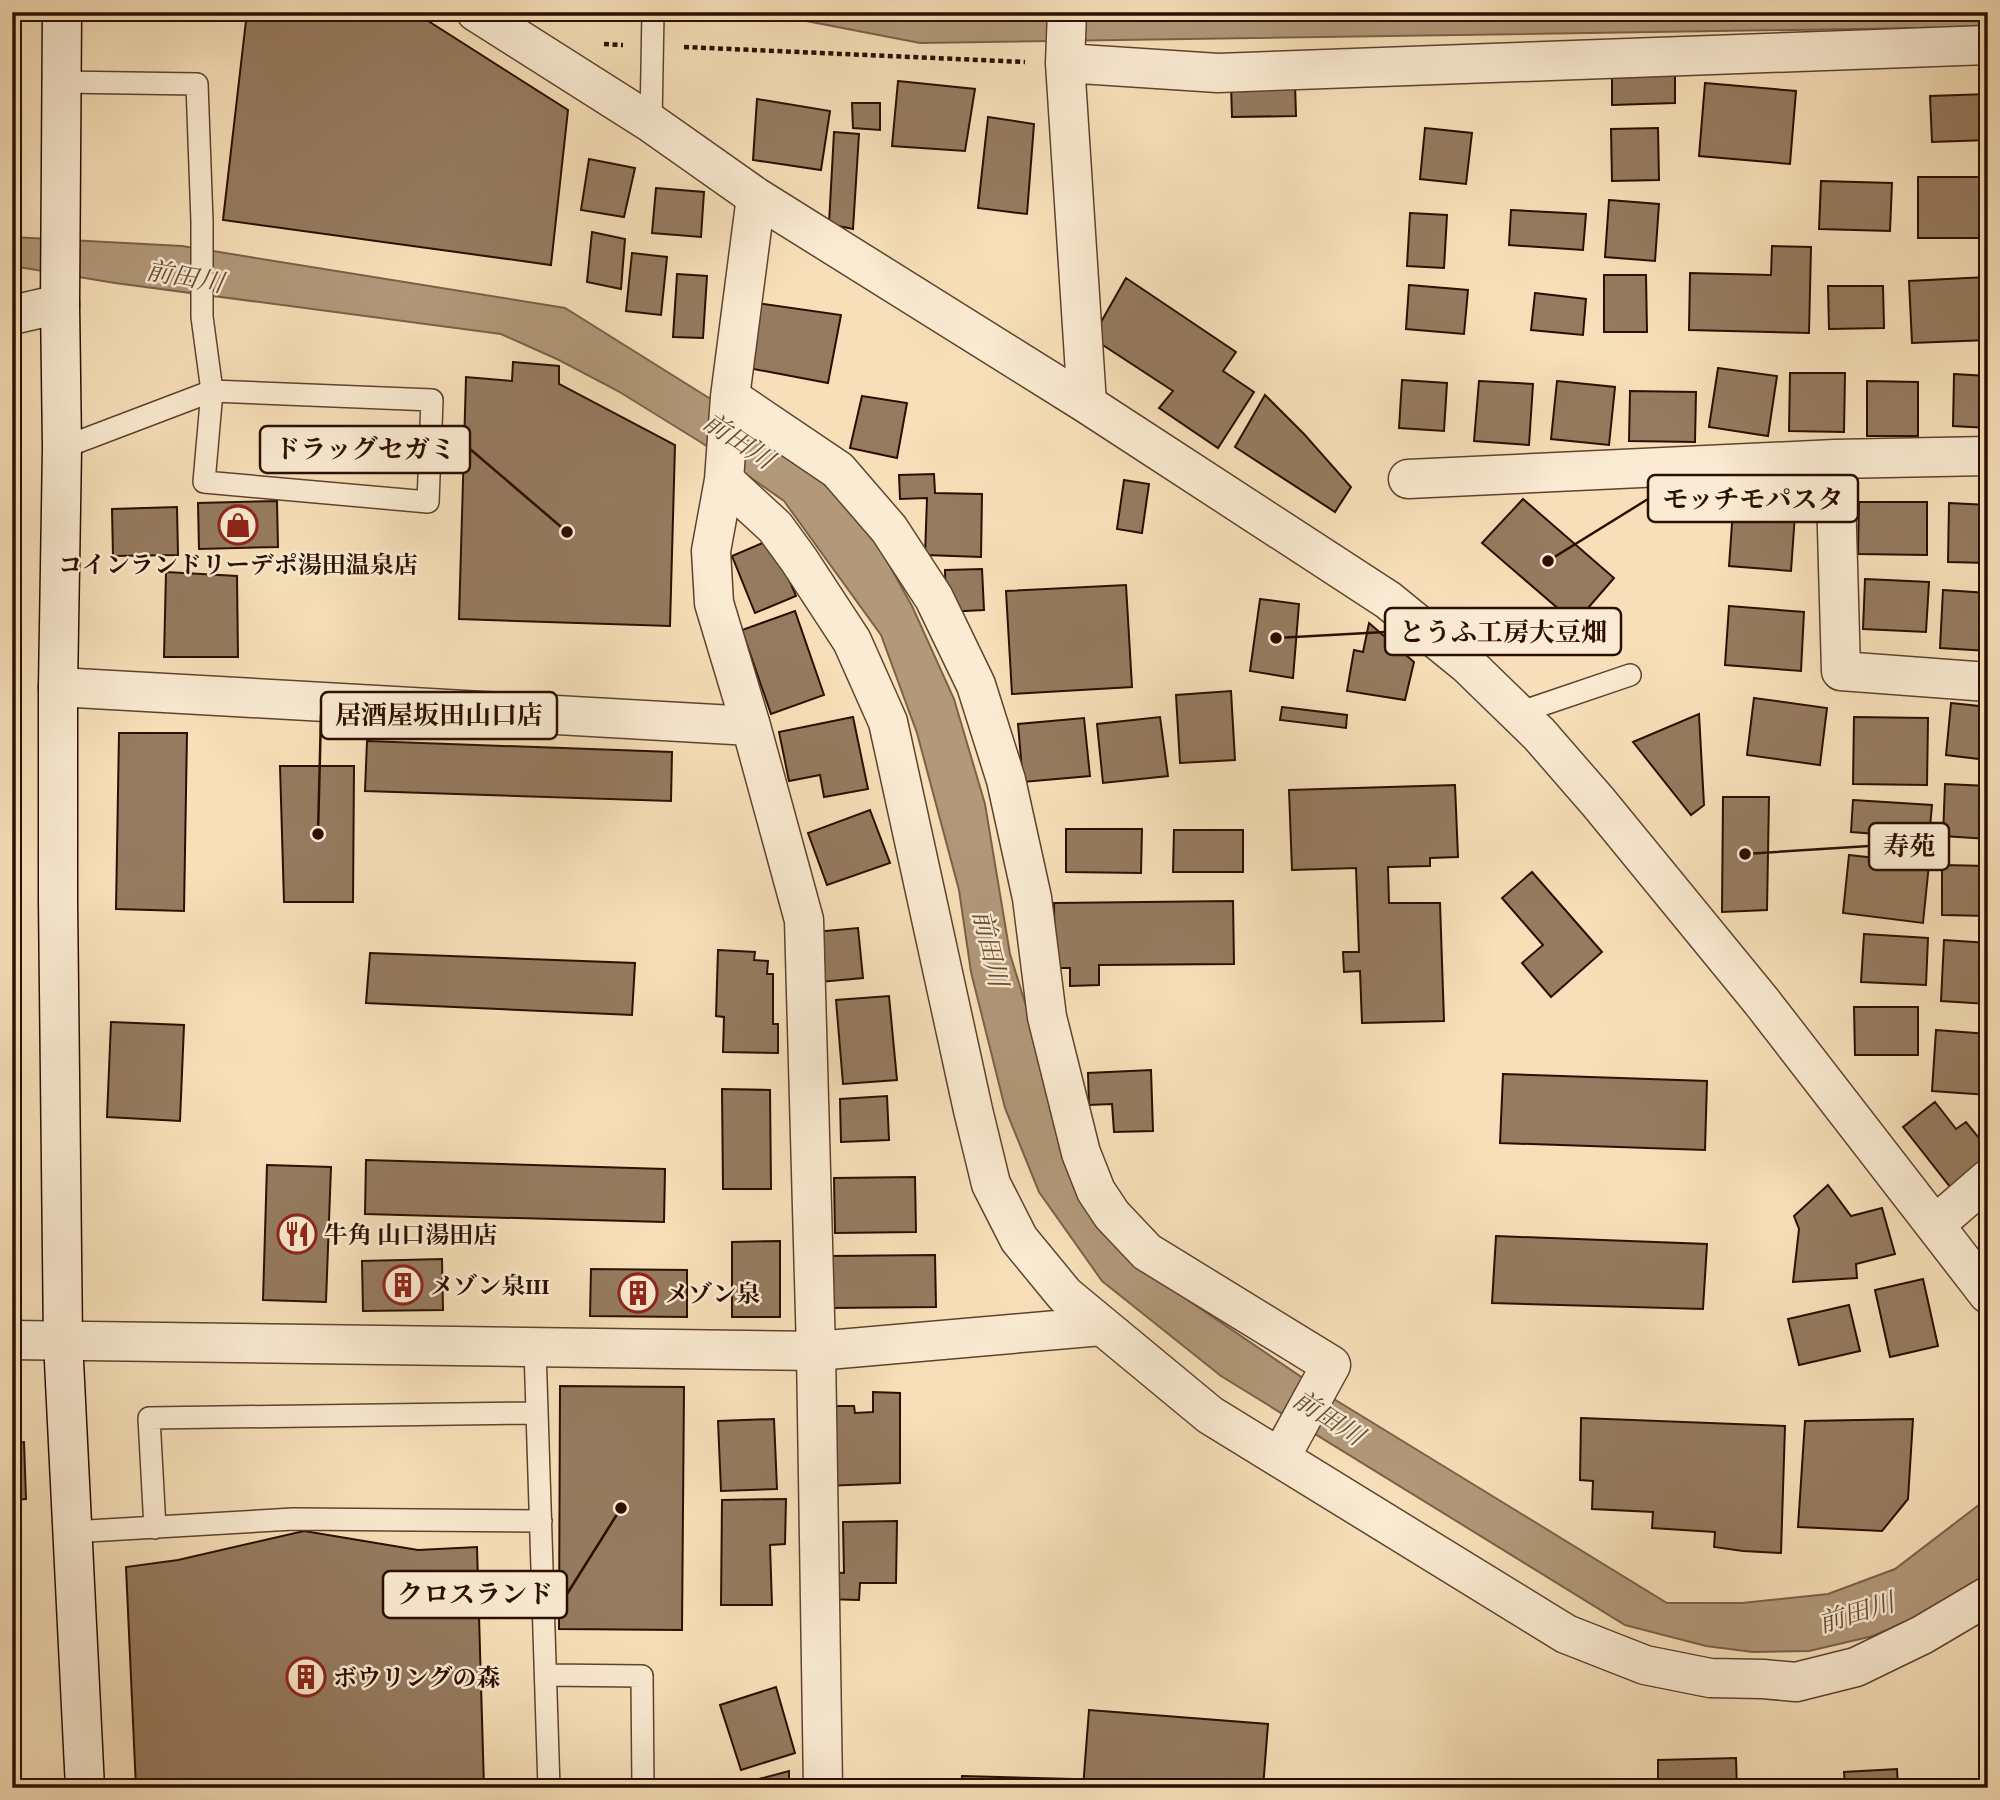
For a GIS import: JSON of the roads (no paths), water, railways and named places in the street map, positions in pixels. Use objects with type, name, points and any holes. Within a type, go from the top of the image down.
[{"type":"street","points":[[62,12],[58,900],[63,1340],[85,1788]]},
{"type":"street","points":[[476,12],[651,123],[756,197],[1087,404],[1388,600],[1468,665],[1539,734],[1599,803],[1770,1013],[1988,1294]]},
{"type":"street","points":[[1067,12],[1065,64],[1087,404]]},
{"type":"street","points":[[1065,64],[1218,73],[1988,45]]},
{"type":"street","points":[[756,197],[730,397],[724,480],[711,551],[714,603],[804,920],[816,1351],[823,1788]]},
{"type":"street","points":[[12,315],[60,302]]},
{"type":"street","points":[[730,397],[838,470],[890,529],[934,598],[976,684],[1006,780],[1029,885],[1047,1017],[1082,1153],[1096,1191],[1112,1215],[1147,1252],[1331,1365],[1280,1458]]},
{"type":"street","points":[[1408,479],[1835,459],[1988,456]]},
{"type":"street","points":[[1835,459],[1841,671],[1988,682]]},
{"type":"street","points":[[724,480],[775,527],[852,641],[888,722],[991,1184],[1019,1239],[1065,1295],[1210,1415],[1566,1634],[1645,1665],[1710,1678],[1796,1682],[1856,1667],[1922,1635],[1988,1596]]},
{"type":"street","points":[[58,687],[751,726]]},
{"type":"street","points":[[1936,1224],[1988,1179]]},
{"type":"street","points":[[12,1340],[816,1351],[1102,1326]]},
{"type":"lane","points":[[651,123],[653,12]]},
{"type":"lane","points":[[61,82],[197,84],[202,317],[212,391],[204,482],[428,502],[432,400],[212,391],[62,448]]},
{"type":"lane","points":[[1517,713],[1630,675]]},
{"type":"lane","points":[[535,1349],[550,1788]]},
{"type":"lane","points":[[155,1528],[149,1418],[537,1413]]},
{"type":"lane","points":[[71,1532],[293,1519],[541,1521]]},
{"type":"lane","points":[[546,1675],[642,1676],[643,1788]]},
{"type":"water","points":[[760,12],[1988,12],[1988,27],[920,43]]},
{"type":"water","name":"前田川","points":[[12,237],[182,246],[565,308],[789,448],[862,516],[912,606],[954,699],[985,804],[1010,954],[1089,1211],[1139,1267],[1334,1399],[1667,1603],[1742,1603],[1828,1594],[1895,1569],[1988,1498],[1988,1578],[1921,1615],[1873,1636],[1809,1651],[1753,1652],[1706,1646],[1625,1625],[1221,1376],[1102,1281],[1039,1192],[1005,1108],[971,972],[959,890],[917,733],[881,635],[784,501],[702,443],[618,391],[501,334],[115,283],[12,266]]},
{"type":"place","name":"コインランドリーデポ湯田温泉店","points":[[238,525]]},
{"type":"place","name":"ドラッグセガミ","points":[[567,532]]},
{"type":"place","name":"モッチモパスタ","points":[[1548,561]]},
{"type":"place","name":"とうふ工房大豆畑","points":[[1276,638]]},
{"type":"place","name":"居酒屋坂田山口店","points":[[318,834]]},
{"type":"place","name":"寿苑","points":[[1745,854]]},
{"type":"place","name":"牛角 山口湯田店","points":[[297,1234]]},
{"type":"place","name":"メゾン泉III","points":[[403,1285]]},
{"type":"place","name":"メゾン泉","points":[[638,1293]]},
{"type":"place","name":"クロスランド","points":[[621,1508]]},
{"type":"place","name":"ボウリングの森","points":[[306,1677]]}]
